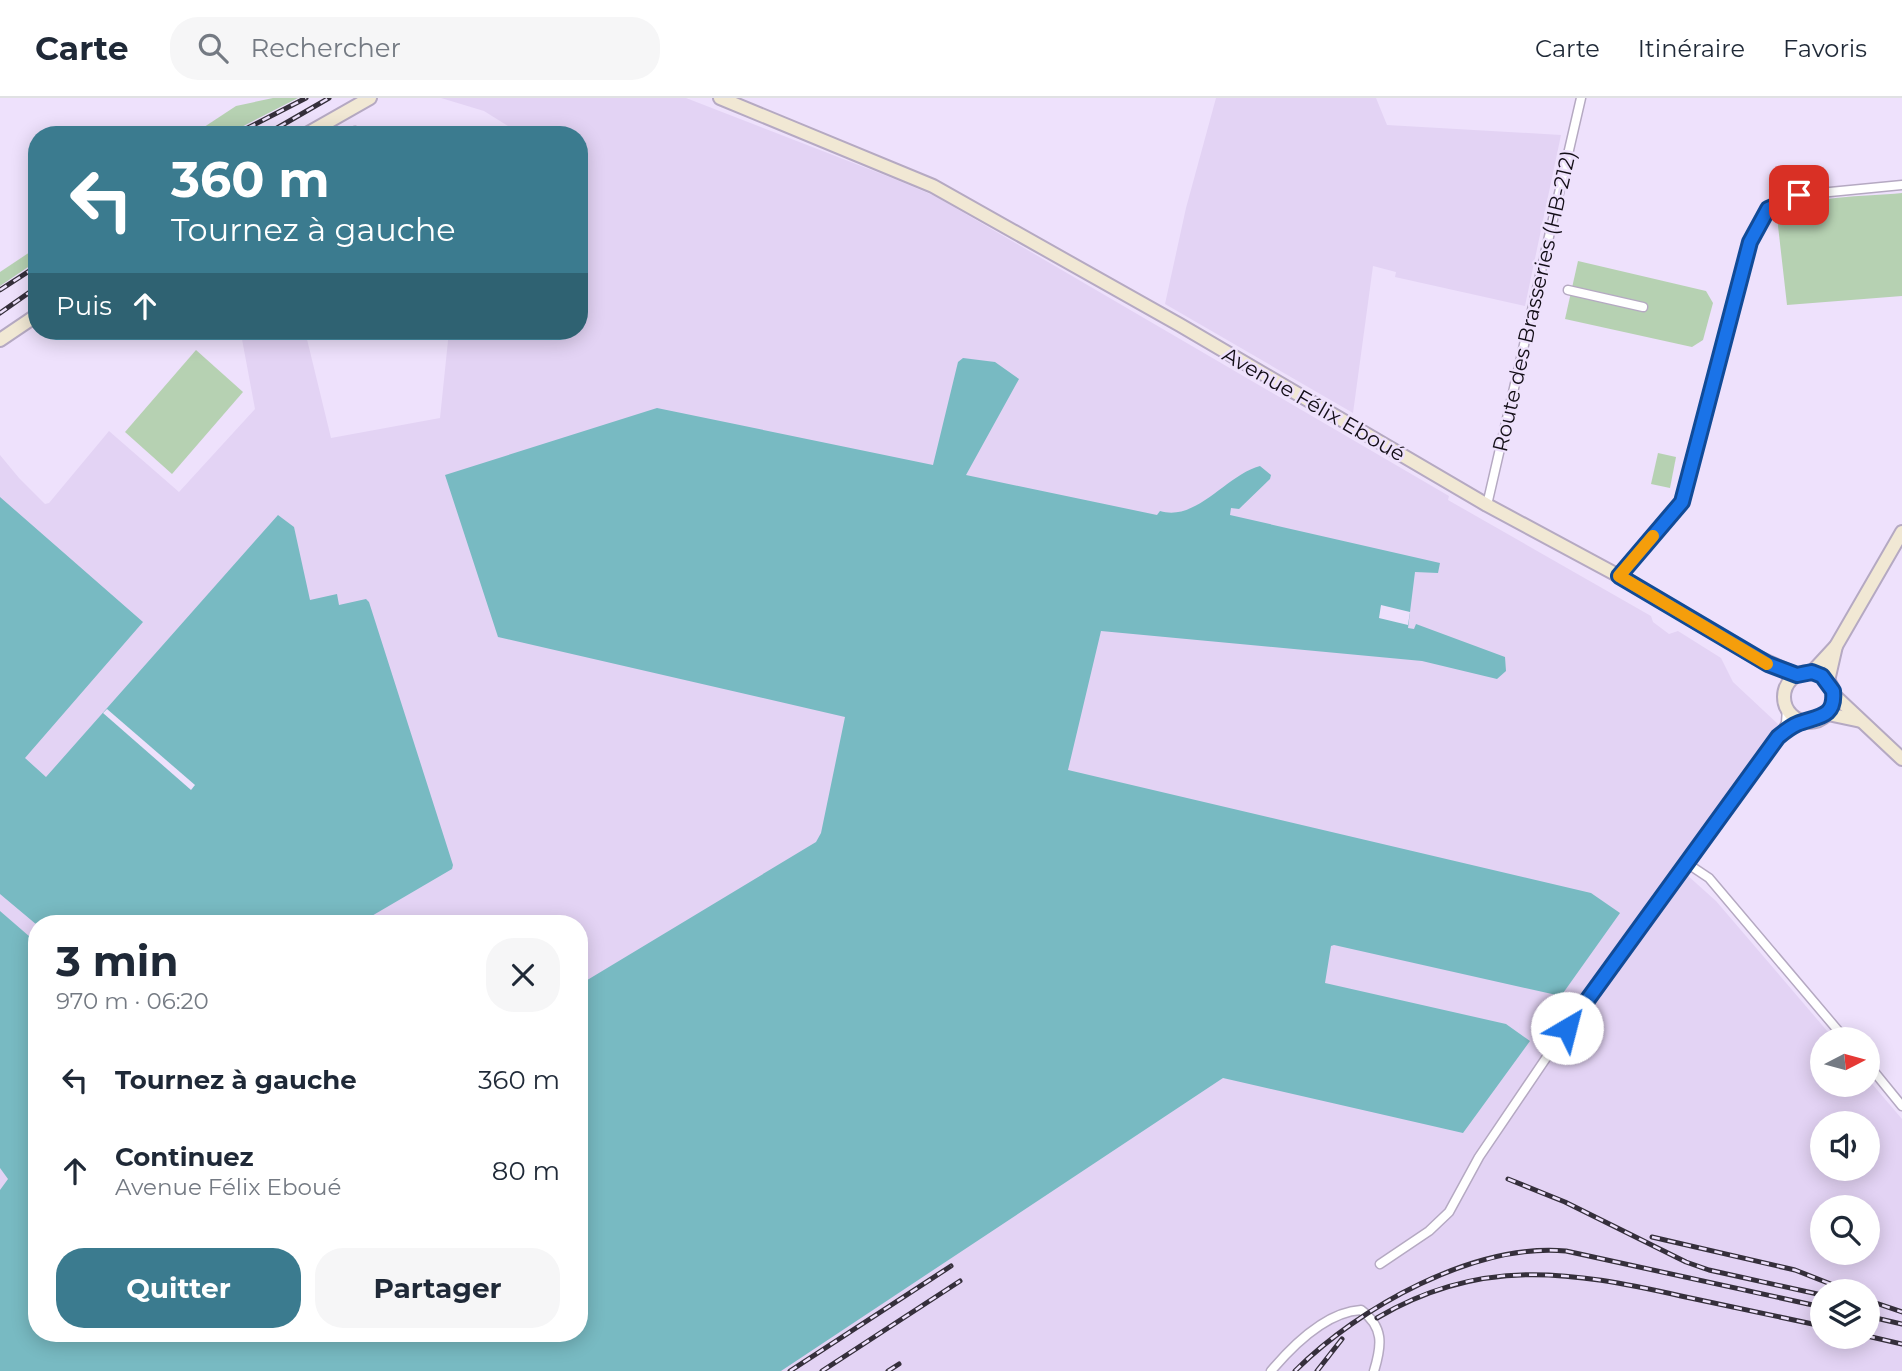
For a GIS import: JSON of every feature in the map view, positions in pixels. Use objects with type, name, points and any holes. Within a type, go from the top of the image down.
[{"type":"street","points":[[321,126],[370,98]]},
{"type":"street","points":[[706,98],[759,117]]},
{"type":"street","name":"Avenue Félix Eboué","points":[[720,98],[759,117],[933,186],[1180,325],[1487,505],[1619,576],[1768,664]]},
{"type":"street","name":"Avenue Félix Eboué","points":[[737,98],[812,130],[855,153]]},
{"type":"street","name":"Route des Brasseries (HB-212)","points":[[1487,505],[1581,98]]},
{"type":"street","points":[[1619,576],[1682,502],[1737,285],[1761,218],[1777,203],[1799,195],[1902,185]]},
{"type":"street","points":[[1568,290],[1643,307]]},
{"type":"street","points":[[0,340],[28,321]]},
{"type":"street","points":[[1768,664],[1797,675],[1812,672],[1836,646],[1902,532]]},
{"type":"street","points":[[1836,646],[1828,681],[1834,695],[1902,759]]},
{"type":"street","points":[[1380,1264],[1429,1231],[1449,1212],[1479,1157],[1565,1031],[1778,737],[1786,723],[1786,689],[1768,664]]},
{"type":"street","points":[[1812,672],[1828,681]]},
{"type":"street","points":[[1786,689],[1797,675]]},
{"type":"street","points":[[1778,737],[1794,725],[1820,719],[1828,714],[1834,695]]},
{"type":"street","points":[[1787,708],[1798,719],[1807,722]]},
{"type":"street","points":[[1828,714],[1861,721]]},
{"type":"street","points":[[1688,864],[1709,878],[1835,1027]]},
{"type":"street","points":[[1880,1079],[1902,1106]]},
{"type":"street","points":[[1270,1371],[1285,1354],[1331,1318],[1346,1311],[1361,1310],[1373,1320],[1382,1344],[1374,1371]]},
{"type":"shaded area","points":[[273,98],[298,98],[244,126],[206,126],[236,106]]},
{"type":"shaded area","points":[[441,98],[686,98],[935,196],[1449,496],[1448,500],[1651,616],[1653,622],[1669,634],[1678,631],[1721,658],[1733,682],[1779,725],[1677,866],[1716,901],[1824,1027],[1810,1027],[1810,1097],[1880,1097],[1880,1093],[1902,1119],[1902,1371],[0,1371],[0,455],[45,504],[49,503],[109,431],[179,492],[255,409],[242,340],[307,340],[331,438],[440,418],[448,340],[588,340],[588,126],[508,126],[484,111]]},
{"type":"shaded area","points":[[1216,98],[1376,98],[1387,125],[1561,135],[1525,306],[1395,277],[1396,272],[1373,266],[1353,413],[1165,304],[1186,208]]},
{"type":"shaded area","points":[[1902,193],[1902,296],[1787,305],[1777,217],[1821,200]]},
{"type":"shaded area","points":[[28,253],[28,267],[0,286],[0,272]]},
{"type":"shaded area","points":[[1578,261],[1706,291],[1713,303],[1703,340],[1692,347],[1565,319]]},
{"type":"shaded area","points":[[196,350],[243,392],[172,474],[125,432]]},
{"type":"shaded area","points":[[963,358],[995,362],[1019,379],[966,475],[1157,515],[1160,511],[1174,513],[1199,504],[1235,478],[1260,466],[1271,475],[1270,479],[1239,509],[1231,508],[1230,515],[1440,563],[1438,573],[1415,572],[1408,628],[1414,629],[1416,624],[1505,657],[1506,671],[1497,679],[1422,661],[1101,631],[1068,770],[1591,893],[1620,913],[1561,996],[1331,946],[1325,983],[1506,1024],[1530,1041],[1463,1133],[1223,1078],[781,1371],[0,1371],[0,1190],[8,1179],[0,1168],[0,911],[28,935],[28,1342],[588,1342],[588,980],[816,842],[821,833],[845,717],[498,637],[445,475],[657,408],[933,465],[958,362]]},
{"type":"shaded area","points":[[1658,453],[1676,457],[1670,488],[1651,484]]},
{"type":"shaded area","points":[[0,497],[143,622],[25,758],[46,777],[278,515],[294,527],[310,600],[337,594],[339,605],[366,599],[369,602],[453,865],[452,869],[373,915],[28,915],[28,917],[0,894]]},
{"type":"pier","points":[[1381,605],[1410,612],[1408,625],[1379,618]]},
{"type":"pier","points":[[107,709],[195,785],[191,790],[103,713]]},
{"type":"railway","points":[[252,126],[306,98]]},
{"type":"railway","points":[[281,126],[329,98]]},
{"type":"railway","points":[[0,290],[28,272]]},
{"type":"railway","points":[[0,313],[28,293]]},
{"type":"railway","points":[[1508,1179],[1565,1202],[1686,1262],[1709,1270],[1810,1292]]},
{"type":"railway","points":[[1652,1237],[1795,1270],[1818,1279]]},
{"type":"railway","points":[[1295,1371],[1351,1324],[1420,1284],[1494,1257],[1531,1251],[1566,1251],[1810,1304]]},
{"type":"railway","points":[[790,1371],[951,1266]]},
{"type":"railway","points":[[1377,1318],[1452,1285],[1526,1275],[1601,1280],[1810,1323]]},
{"type":"railway","points":[[822,1371],[960,1281]]},
{"type":"railway","points":[[1880,1304],[1902,1312]]},
{"type":"railway","points":[[1880,1319],[1902,1324]]},
{"type":"railway","points":[[1317,1371],[1342,1339]]},
{"type":"railway","points":[[1880,1339],[1902,1344]]},
{"type":"railway","points":[[888,1371],[899,1364]]},
{"type":"slow traffic","points":[[1653,536],[1640,548],[1619,576],[1767,664]]},
{"type":"route","points":[[1567,1028],[1672,887],[1778,737],[1794,725],[1820,719],[1828,714],[1833,705],[1833,691],[1822,676],[1812,672],[1791,674],[1768,664],[1619,576],[1640,548],[1669,521],[1682,502],[1750,242],[1768,209],[1799,195]]}]
